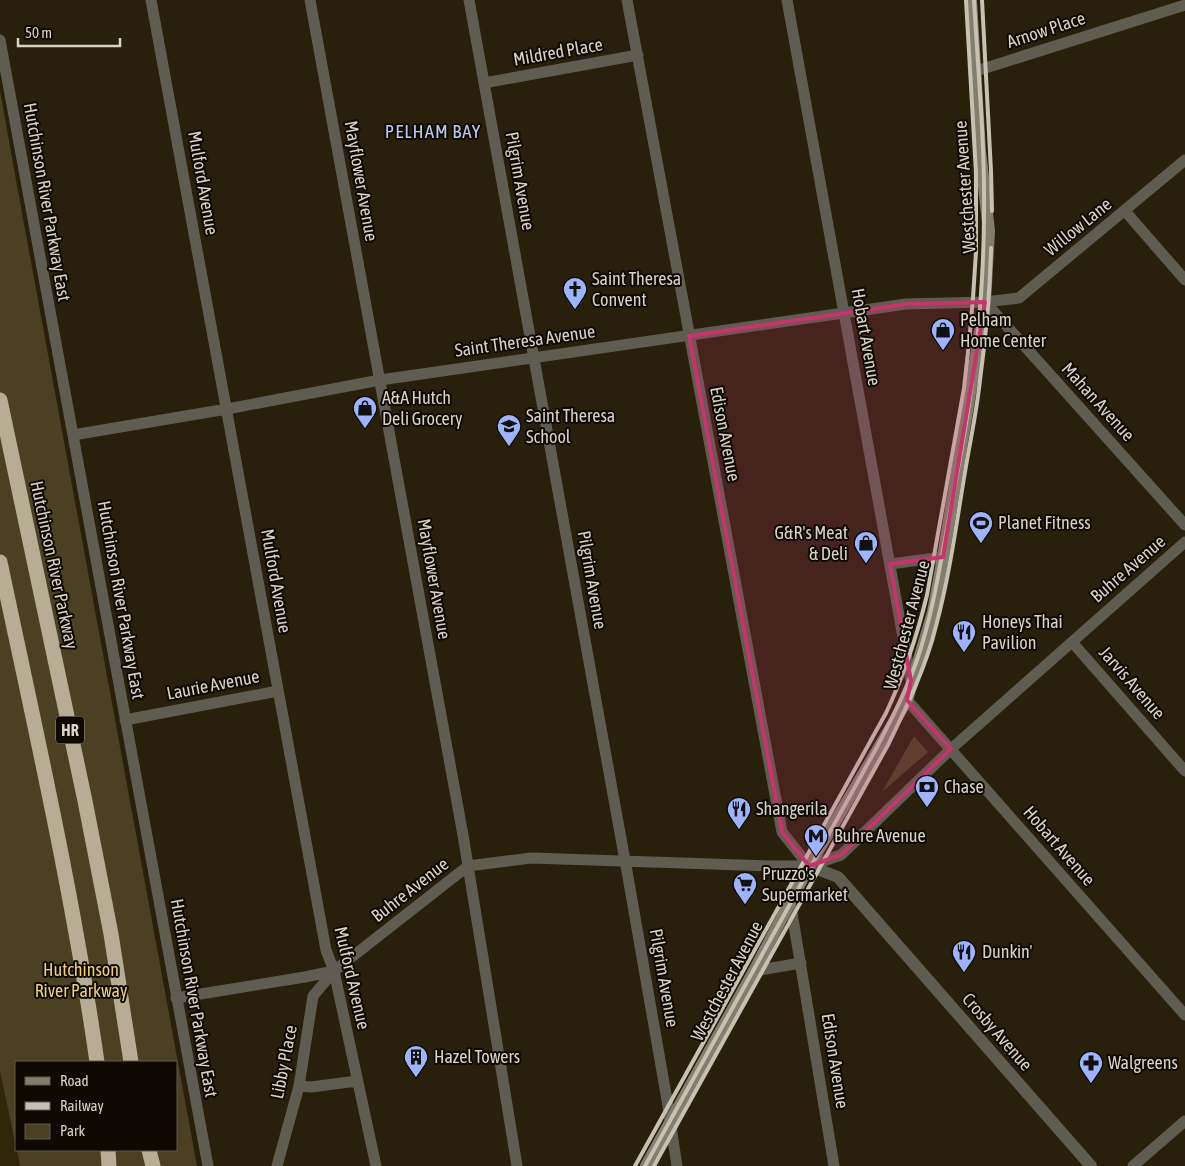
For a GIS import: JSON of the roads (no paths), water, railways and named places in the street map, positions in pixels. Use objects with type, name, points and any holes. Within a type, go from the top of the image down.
[{"type":"highway","name":"Hutchinson River Parkway","points":[[0,400],[85,801],[111,934],[130,1061]]},
{"type":"highway","name":"HR","points":[[0,562],[63,859],[87,993],[97,1061]]},
{"type":"highway","points":[[108,1151],[109,1166]]},
{"type":"highway","points":[[141,1151],[143,1166]]},
{"type":"highway","points":[[149,1151],[153,1166]]},
{"type":"main road","name":"Westchester Avenue","points":[[646,1166],[754,971],[808,866],[907,700],[933,612],[985,302],[989,231],[980,151],[971,0]]},
{"type":"street","name":"Mulford Avenue","points":[[151,0],[326,950],[334,971],[376,1166]]},
{"type":"street","name":"Mayflower Avenue","points":[[310,0],[468,866],[517,1166]]},
{"type":"street","name":"Pilgrim Avenue","points":[[469,0],[625,861],[677,1166]]},
{"type":"street","name":"Edison Avenue","points":[[628,0],[782,832],[808,866]]},
{"type":"street","name":"Hobart Avenue","points":[[787,0],[912,681]]},
{"type":"street","name":"Arnow Place","points":[[976,71],[1185,4]]},
{"type":"street","name":"Hutchinson River Parkway East","points":[[0,40],[208,1166]]},
{"type":"street","name":"Mildred Place","points":[[484,83],[638,55]]},
{"type":"street","name":"Willow Lane","points":[[985,302],[1019,298],[1185,160]]},
{"type":"street","points":[[1125,211],[1185,280]]},
{"type":"street","name":"Saint Theresa Avenue","points":[[72,435],[380,380],[906,304],[985,302]]},
{"type":"street","name":"Mahan Avenue","points":[[985,302],[1185,525]]},
{"type":"street","name":"Buhre Avenue","points":[[176,998],[334,971],[468,866],[531,858],[808,866],[842,854],[951,749],[1185,542]]},
{"type":"street","points":[[890,564],[943,557]]},
{"type":"street","name":"Jarvis Avenue","points":[[1072,642],[1185,771]]},
{"type":"street","name":"Laurie Avenue","points":[[125,720],[278,691]]},
{"type":"street","name":"Hobart Avenue","points":[[907,700],[1185,1015]]},
{"type":"street","name":"Crosby Avenue","points":[[808,866],[838,877],[1091,1166]]},
{"type":"street","name":"Edison Avenue","points":[[790,900],[834,1166]]},
{"type":"street","points":[[754,971],[801,963]]},
{"type":"street","name":"Libby Place","points":[[277,1166],[299,1086],[313,996],[334,971]]},
{"type":"street","points":[[299,1086],[311,1087],[358,1081]]},
{"type":"street","points":[[1133,1166],[1185,1121]]},
{"type":"railway","points":[[635,1166],[886,713],[910,655],[919,625],[927,595],[964,388],[973,298],[976,252],[976,173],[966,0]]},
{"type":"railway","points":[[974,0],[984,187],[983,263],[977,344]]},
{"type":"railway","points":[[982,0],[992,211]]},
{"type":"railway","points":[[654,1166],[888,745],[909,701],[927,656],[945,587],[976,412],[986,330],[991,248]]},
{"type":"railway","points":[[645,1166],[877,747],[909,680],[923,641],[935,593],[961,455],[972,382]]},
{"type":"place","name":"Saint Theresa Convent","points":[[575,310]]},
{"type":"place","name":"Pelham Home Center","points":[[943,351]]},
{"type":"place","name":"A&A Hutch Deli Grocery","points":[[365,429]]},
{"type":"place","name":"Saint Theresa School","points":[[509,447]]},
{"type":"place","name":"Planet Fitness","points":[[981,544]]},
{"type":"place","name":"G&R's Meat & Deli","points":[[866,564]]},
{"type":"place","name":"Honeys Thai Pavilion","points":[[964,653]]},
{"type":"place","name":"Chase","points":[[927,808]]},
{"type":"place","name":"Shangerila","points":[[739,830]]},
{"type":"place","name":"Buhre Avenue","points":[[816,857]]},
{"type":"place","name":"Pruzzo's Supermarket","points":[[745,905]]},
{"type":"place","name":"Dunkin'","points":[[964,973]]},
{"type":"place","name":"Hazel Towers","points":[[416,1078]]},
{"type":"place","name":"Walgreens","points":[[1091,1084]]},
{"type":"district","name":"PELHAM BAY","points":[[433,131]]}]
